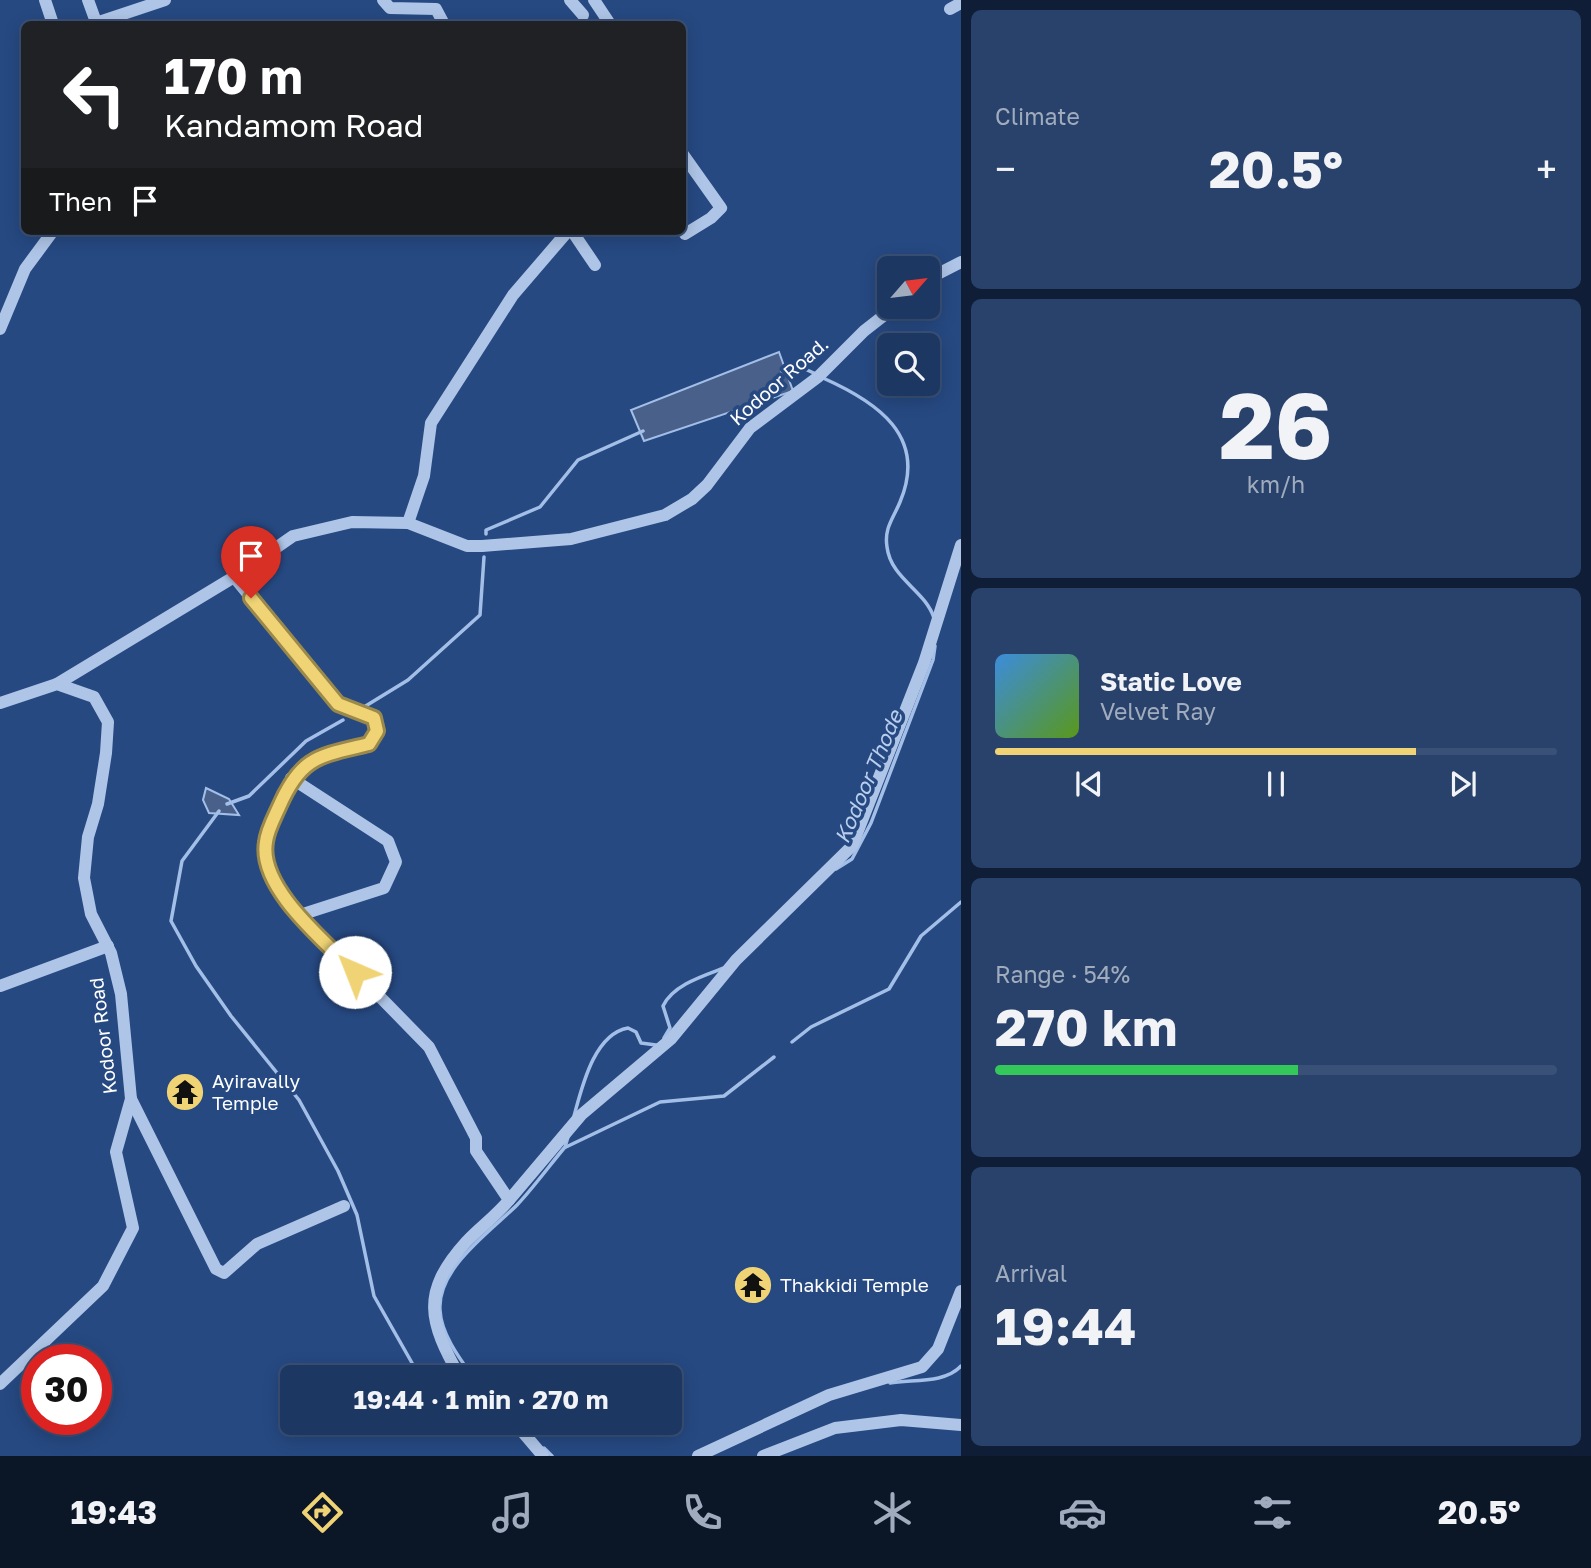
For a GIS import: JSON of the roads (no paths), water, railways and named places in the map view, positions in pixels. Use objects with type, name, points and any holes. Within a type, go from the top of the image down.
[{"type":"street","points":[[45,0],[52,21]]},
{"type":"street","points":[[88,0],[94,21]]},
{"type":"street","points":[[101,21],[165,0]]},
{"type":"street","points":[[383,0],[390,8],[436,9],[442,21]]},
{"type":"street","points":[[570,0],[583,15]]},
{"type":"street","points":[[594,0],[608,21]]},
{"type":"street","points":[[686,159],[721,208],[711,218],[686,233]]},
{"type":"street","points":[[0,329],[25,269],[49,235]]},
{"type":"street","points":[[408,523],[424,476],[431,423],[513,295],[566,235]]},
{"type":"street","points":[[573,235],[594,265]]},
{"type":"street","points":[[940,273],[961,262]]},
{"type":"street","name":"Kodoor Road.","points":[[233,577],[293,536],[352,522],[408,523],[467,546],[482,546],[571,539],[665,515],[692,499],[707,485],[750,428],[819,376],[879,319]]},
{"type":"street","points":[[454,1365],[433,1318],[437,1286],[448,1265],[468,1239],[483,1229],[509,1200],[581,1115],[671,1039],[736,960],[852,846],[925,663],[935,621],[961,545]]},
{"type":"street","points":[[0,703],[57,684],[233,577],[338,704],[374,718],[377,731],[369,744],[318,756],[291,778],[265,844],[268,868],[280,892],[300,915],[429,1047],[476,1138],[479,1158],[509,1200]]},
{"type":"street","name":"Kodoor Road","points":[[0,1384],[103,1286],[133,1228],[116,1152],[131,1099],[121,994],[108,946],[91,914],[84,878],[88,837],[98,804],[106,753],[107,722],[93,697],[57,684]]},
{"type":"street","points":[[291,778],[388,841],[396,862],[384,888],[300,915]]},
{"type":"street","points":[[0,986],[108,946]]},
{"type":"street","points":[[131,1099],[216,1269],[224,1273],[257,1244],[344,1206]]},
{"type":"street","points":[[698,1456],[829,1395],[922,1367],[938,1349],[961,1291]]},
{"type":"street","points":[[763,1456],[835,1427],[901,1420],[961,1425]]},
{"type":"street","points":[[525,1435],[543,1456]]},
{"type":"water","points":[[779,352],[793,391],[644,441],[631,410]]},
{"type":"water","points":[[206,788],[229,799],[239,815],[209,813],[203,800]]},
{"type":"waterway","points":[[782,372],[796,365],[816,374]]},
{"type":"waterway","name":"Kodoor Thode","points":[[823,378],[862,398],[878,410],[892,424],[902,440],[907,458],[907,479],[888,529],[887,547],[895,568],[930,608],[934,618]]},
{"type":"waterway","points":[[486,534],[486,530],[540,507],[578,460],[643,431]]},
{"type":"waterway","points":[[364,707],[408,680],[480,615],[484,557]]},
{"type":"waterway","name":"Kodoor Thode","points":[[836,869],[852,859],[871,823],[933,660],[935,646]]},
{"type":"waterway","points":[[227,804],[249,796],[306,741],[343,720]]},
{"type":"waterway","points":[[219,811],[182,861],[171,921],[196,966],[231,1016],[299,1100],[338,1171],[357,1215],[374,1296],[413,1365]]},
{"type":"waterway","points":[[792,1042],[811,1027],[889,989],[921,936],[961,902]]},
{"type":"waterway","name":"Kodoor Thode","points":[[664,1038],[670,1028],[663,1006],[668,999],[689,982],[724,968]]},
{"type":"waterway","name":"Kodoor Thode","points":[[574,1116],[591,1063],[606,1040],[616,1032],[628,1028],[636,1032],[641,1043],[656,1045]]},
{"type":"waterway","points":[[566,1147],[660,1102],[724,1096],[774,1057]]},
{"type":"waterway","name":"Kodoor Thode","points":[[465,1365],[452,1346],[441,1319],[441,1294],[447,1280],[456,1265],[529,1191],[565,1147],[568,1137]]},
{"type":"waterway","name":"Kodoor Thode","points":[[890,1383],[946,1376],[961,1366]]},
{"type":"waterway","name":"Kodoor Thode","points":[[544,1448],[552,1456]]},
{"type":"place","name":"Ayiravally Temple","points":[[185,1092]]},
{"type":"place","name":"Thakkidi Temple","points":[[753,1285]]}]
